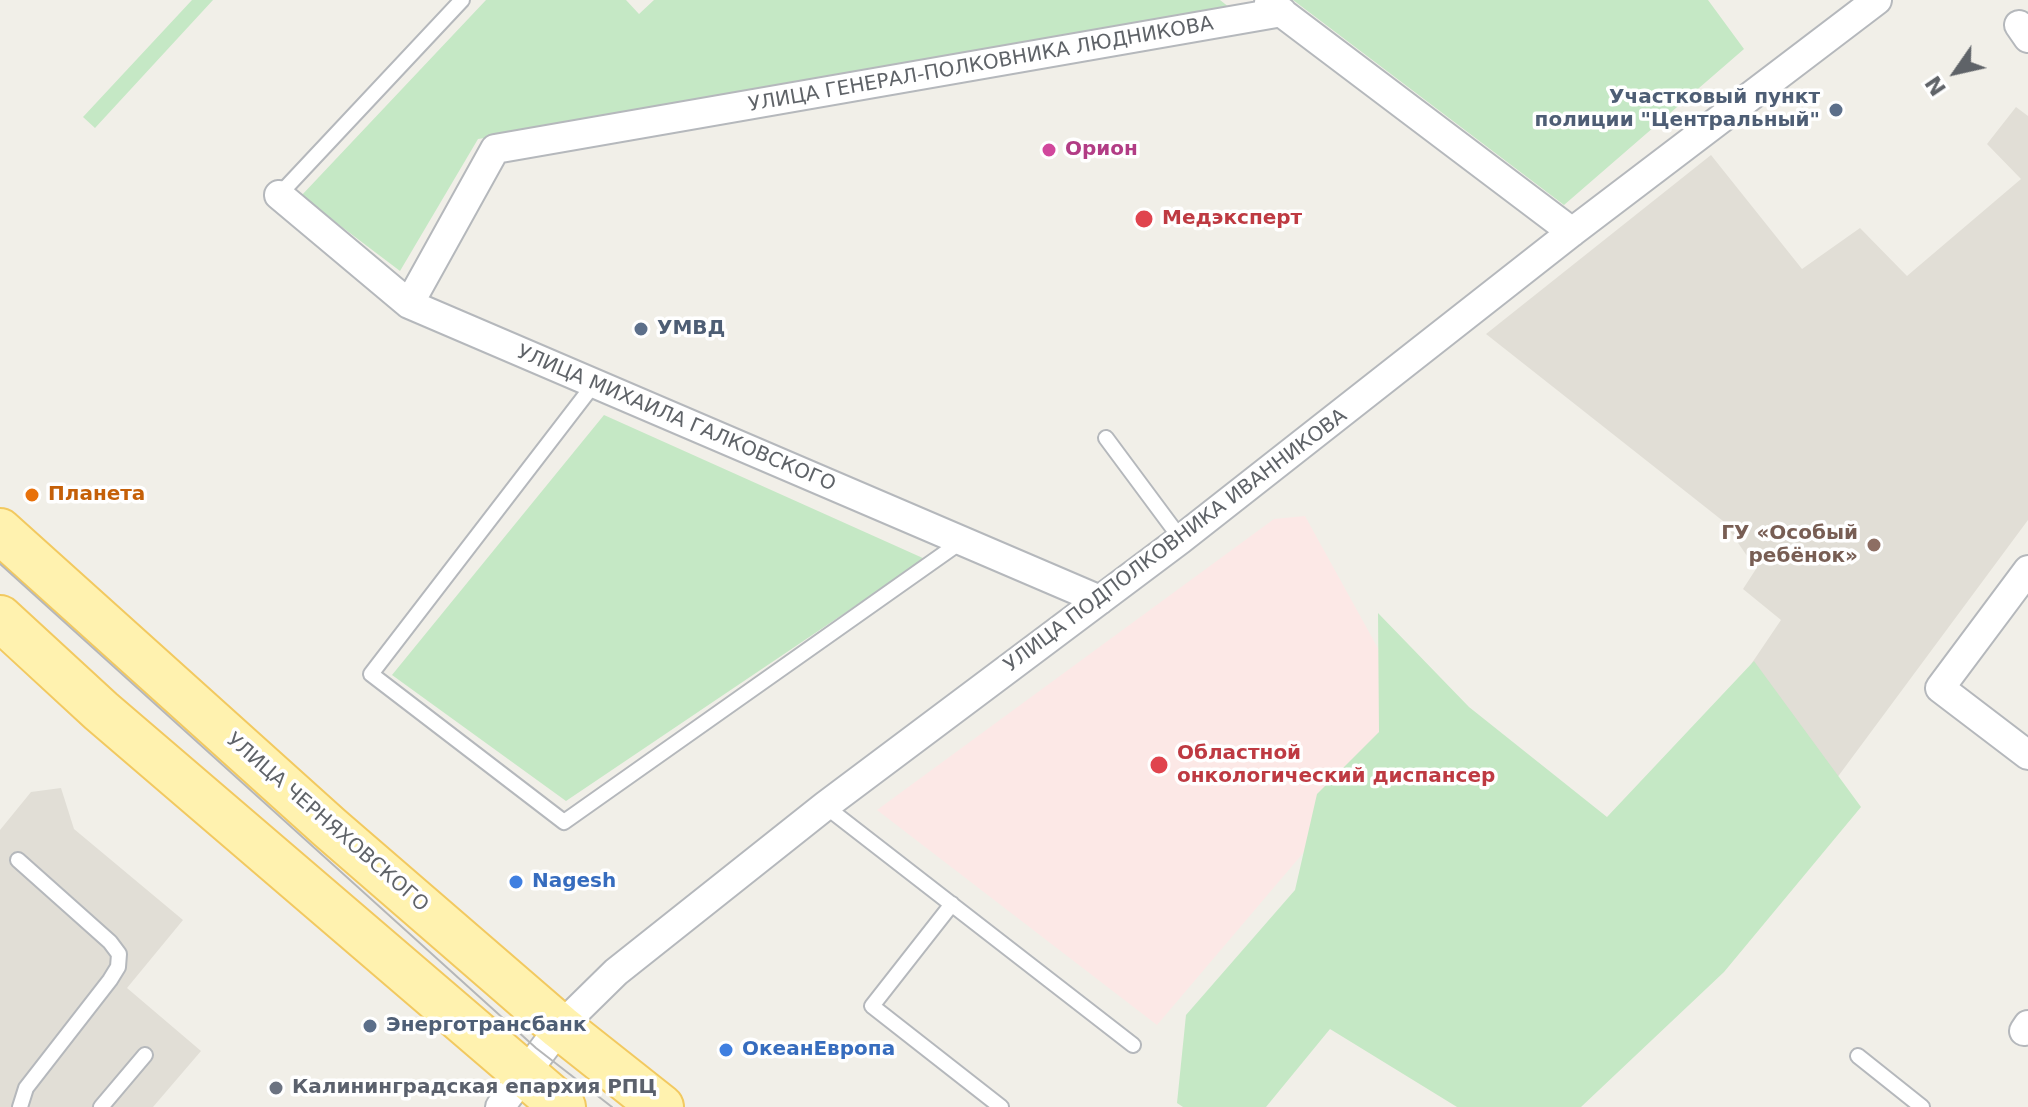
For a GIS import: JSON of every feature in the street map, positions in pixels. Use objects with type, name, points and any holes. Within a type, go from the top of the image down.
[{"type":"main road","name":"УЛИЦА ЧЕРНЯХОВСКОГО","points":[[0,531],[330,828],[560,1027],[661,1107]]},
{"type":"main road","points":[[0,618],[512,1092],[563,1107]]},
{"type":"street","name":"УЛИЦА ПОДПОЛКОВНИКА ИВАННИКОВА","points":[[512,1092],[560,1027],[616,972],[825,806],[1181,539],[1572,232],[1877,0]]},
{"type":"street","name":"УЛИЦА ГЕНЕРАЛ-ПОЛКОВНИКА ЛЮДНИКОВА","points":[[409,304],[495,149],[1274,6],[1572,232]]},
{"type":"street","name":"УЛИЦА МИХАИЛА ГАЛКОВСКОГО","points":[[279,195],[409,304],[1100,600]]},
{"type":"street","points":[[2028,570],[1940,688],[2028,755]]},
{"type":"lane","points":[[279,195],[462,0]]},
{"type":"lane","points":[[594,384],[371,674],[564,822],[962,541]]},
{"type":"lane","points":[[1106,438],[1181,539]]},
{"type":"lane","points":[[825,806],[1133,1045]]},
{"type":"lane","points":[[18,860],[110,942],[119,954],[118,967],[110,980],[26,1088],[20,1107]]},
{"type":"lane","points":[[952,904],[872,1006],[1001,1107]]},
{"type":"lane","points":[[101,1107],[145,1055]]},
{"type":"lane","points":[[1858,1056],[1922,1107]]},
{"type":"shaded area","name":"ГУ «Особый ребёнок»","points":[[2016,107],[2028,116],[2028,520],[1705,956],[1603,883],[1781,620],[1743,589],[1756,569],[1723,521],[1486,334],[1711,155],[1802,269],[1860,228],[1907,276],[2021,179],[1987,144]]},
{"type":"shaded area","name":"Областной онкологический диспансер","points":[[1305,516],[1417,719],[1157,1025],[877,810],[1274,519]]},
{"type":"shaded area","points":[[61,788],[74,829],[183,920],[127,988],[201,1051],[153,1107],[0,1107],[0,830],[31,792]]},
{"type":"green space","points":[[192,0],[213,0],[95,128],[83,117]]},
{"type":"green space","points":[[486,0],[626,0],[639,14],[654,0],[1220,0],[1244,19],[478,139],[400,271],[301,196]]},
{"type":"green space","points":[[1293,0],[1708,0],[1744,49],[1564,205]]},
{"type":"green space","points":[[604,415],[925,559],[566,801],[392,675]]},
{"type":"green space","points":[[1378,613],[1469,707],[1607,817],[1754,661],[1861,807],[1724,972],[1581,1107],[1457,1107],[1330,1029],[1266,1107],[1183,1107],[1177,1103],[1186,1015],[1295,890],[1317,794],[1379,732]]},
{"type":"tram line","points":[[0,564],[536,1048],[612,1107]]},
{"type":"place","name":"Участковый пункт полиции \"Центральный\"","points":[[1836,110]]},
{"type":"place","name":"Орион","points":[[1049,150]]},
{"type":"place","name":"Медэксперт","points":[[1144,219]]},
{"type":"place","name":"УМВД","points":[[641,329]]},
{"type":"place","name":"Планета","points":[[32,495]]},
{"type":"place","name":"ГУ «Особый ребёнок»","points":[[1874,545]]},
{"type":"place","name":"Областной онкологический диспансер","points":[[1159,765]]},
{"type":"place","name":"Nagesh","points":[[516,882]]},
{"type":"place","name":"Энерготрансбанк","points":[[370,1026]]},
{"type":"place","name":"ОкеанЕвропа","points":[[726,1050]]},
{"type":"place","name":"Калининградская епархия РПЦ","points":[[276,1088]]}]
